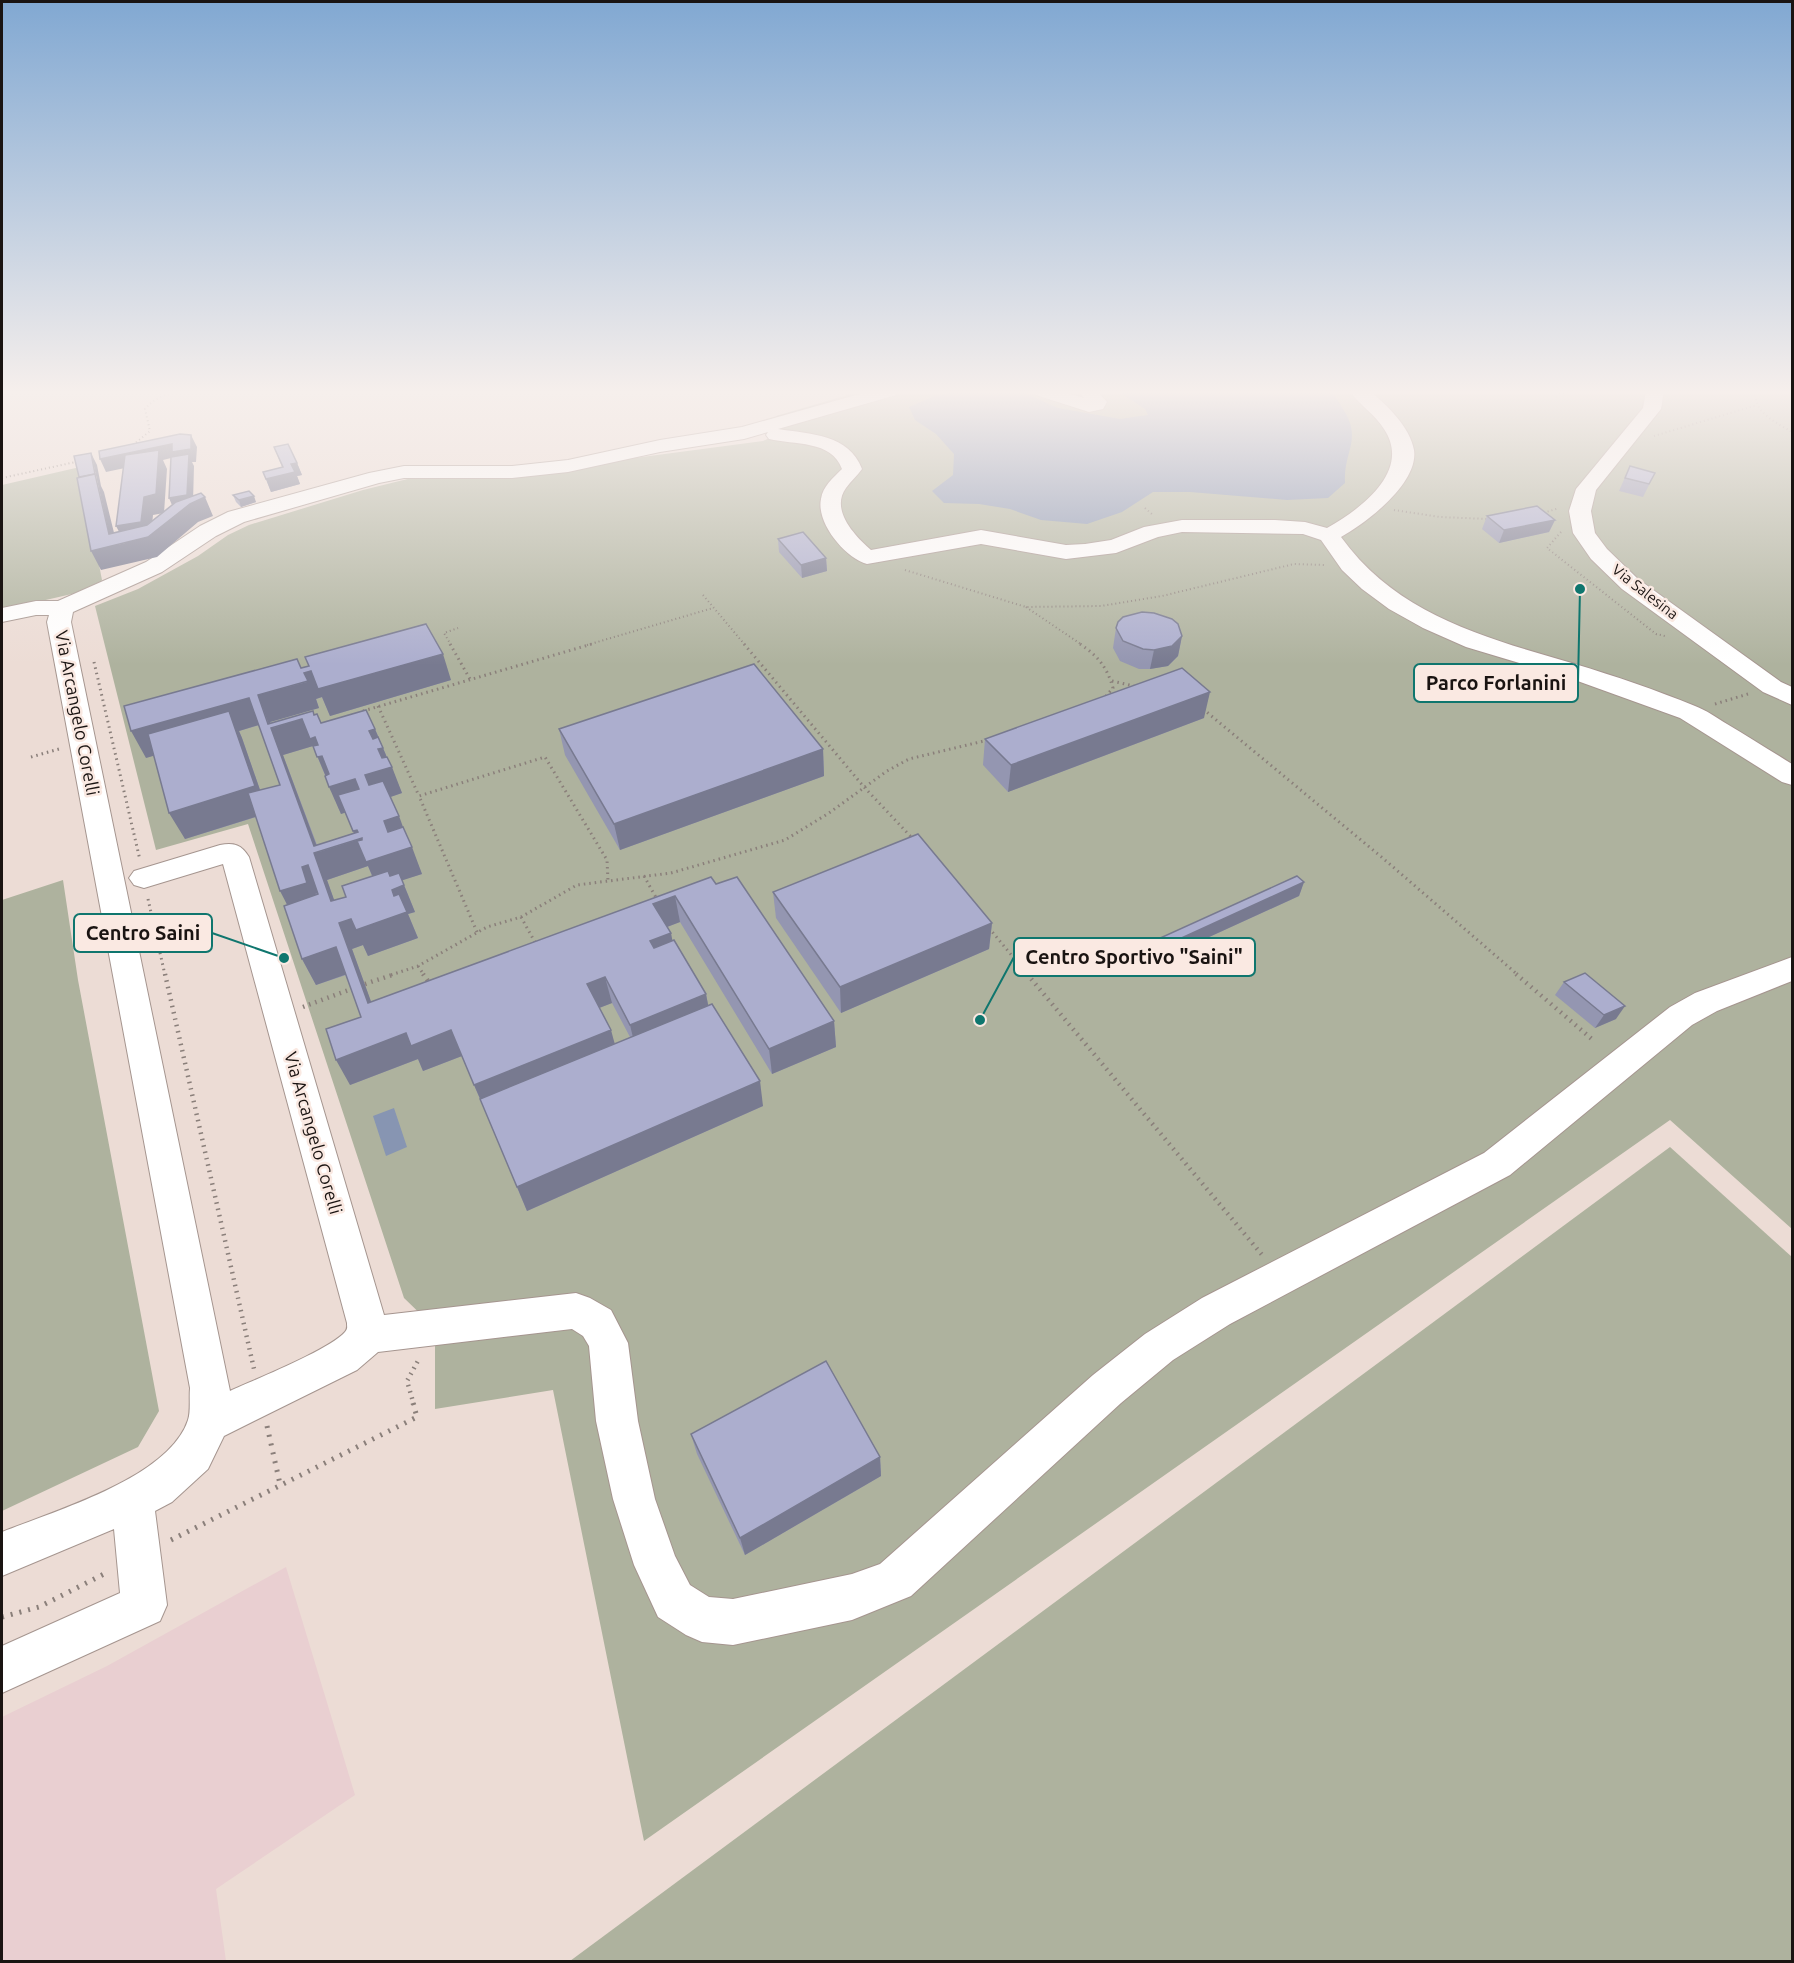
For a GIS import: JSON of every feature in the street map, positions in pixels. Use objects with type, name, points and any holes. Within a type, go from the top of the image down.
[{"type":"street","points":[[2,615],[36,608],[62,608],[154,567],[208,531],[236,517],[355,483]]},
{"type":"street","points":[[840,483],[834,490],[832,515],[836,526],[856,549],[867,557],[981,537],[1066,552],[1116,546],[1152,532],[1182,526],[1305,528],[1329,536],[1350,566],[1397,604],[1431,623],[1474,642],[1581,674],[1689,712],[1792,776]]},
{"type":"street","points":[[1329,536],[1368,511],[1378,502],[1392,483]]},
{"type":"street","points":[[1583,501],[1586,489],[1591,483]]},
{"type":"street","name":"Via Salesina","points":[[1583,501],[1580,512],[1584,533],[1599,554],[1630,584],[1782,692]]},
{"type":"street","name":"Via Arcangelo Corelli","points":[[2,1554],[132,1500],[157,1487],[193,1454],[209,1422],[210,1388],[128,883],[59,622],[62,608]]},
{"type":"street","name":"Via Arcangelo Corelli","points":[[128,883],[203,873],[229,878],[243,889],[358,1290],[367,1323],[367,1335]]},
{"type":"street","points":[[209,1422],[343,1357],[358,1346],[367,1335],[576,1311],[597,1323],[608,1343],[617,1421],[634,1499],[656,1565],[674,1601],[702,1619],[733,1622],[852,1597],[895,1580],[1107,1389],[1159,1347],[1216,1311],[1497,1164],[1681,1016],[1706,1002],[1792,969]]},
{"type":"street","points":[[2,1670],[144,1605],[132,1500]]},
{"type":"path","points":[[1532,516],[1583,501]]},
{"type":"path","points":[[1368,511],[1397,510],[1440,517],[1492,519]]},
{"type":"path","points":[[867,557],[1026,607],[1095,654],[1108,670],[1113,688],[1101,702]]},
{"type":"path","points":[[1026,607],[1101,606],[1162,596],[1294,564],[1350,566]]},
{"type":"path","points":[[703,596],[864,787],[918,845]]},
{"type":"path","points":[[355,713],[713,608]]},
{"type":"path","points":[[458,628],[444,633],[471,679]]},
{"type":"path","points":[[93,656],[128,883],[252,1361]]},
{"type":"path","points":[[1111,681],[1138,686]]},
{"type":"path","points":[[1710,705],[1782,692]]},
{"type":"path","points":[[1196,704],[1385,860],[1593,1040]]},
{"type":"path","points":[[378,706],[477,932]]},
{"type":"path","points":[[365,984],[418,966],[477,932],[521,917],[577,885],[671,873],[785,840],[909,759],[989,740]]},
{"type":"path","points":[[419,796],[545,756],[606,860],[608,881]]},
{"type":"path","points":[[644,876],[654,896],[662,905]]},
{"type":"path","points":[[521,917],[541,952]]},
{"type":"path","points":[[987,927],[1240,1228]]},
{"type":"path","points":[[418,966],[439,993]]},
{"type":"path","points":[[280,1015],[354,988]]},
{"type":"path","points":[[2,1617],[39,1606],[417,1417],[407,1380],[435,1328]]},
{"type":"path","points":[[266,1422],[280,1484]]},
{"type":"shaded area","points":[[286,1567],[355,1795],[216,1889],[226,1961],[2,1961],[2,1717],[107,1666]]},
{"type":"green space","points":[[12,483],[83,483],[102,580],[98,588],[2,610],[2,485]]},
{"type":"green space","points":[[393,483],[1792,483],[1792,1229],[1670,1120],[644,1841],[553,1390],[435,1409],[435,1328],[404,1298],[248,824],[156,850],[95,606],[138,589],[198,556],[228,535],[249,525]]},
{"type":"green space","points":[[63,880],[78,980],[159,1411],[138,1447],[2,1511],[2,900]]},
{"type":"green space","points":[[1670,1147],[1792,1257],[1792,1961],[570,1961]]},
{"type":"water","points":[[943,483],[1345,483],[1328,498],[1287,500],[1190,492],[1153,492],[1122,512],[1087,524],[1041,520],[1010,509],[979,504],[944,503],[932,491]]},
{"type":"water","points":[[394,1108],[407,1147],[386,1156],[373,1116]]},
{"type":"building","points":[[78,483],[97,483],[109,534],[147,525],[176,502],[201,493],[205,497],[190,504],[148,537],[91,551]]},
{"type":"building","points":[[122,483],[157,483],[156,494],[144,497],[141,522],[116,526]]},
{"type":"building","points":[[170,483],[188,483],[187,495],[169,498]]},
{"type":"building","points":[[249,491],[254,496],[239,500],[233,495]]},
{"type":"building","points":[[1537,506],[1555,520],[1504,530],[1487,516]]},
{"type":"building","points":[[803,532],[826,558],[801,565],[778,539]]},
{"type":"building","points":[[1142,612],[1172,619],[1178,624],[1182,636],[1172,646],[1154,650],[1143,649],[1123,641],[1116,628],[1118,622],[1123,617]]},
{"type":"building","points":[[426,624],[443,654],[318,689],[311,671],[304,673],[308,681],[258,695],[268,724],[313,711],[321,723],[366,710],[375,729],[369,731],[373,739],[378,737],[383,748],[378,749],[382,758],[387,757],[392,767],[365,775],[369,785],[383,781],[399,816],[384,821],[388,832],[403,827],[412,847],[366,862],[357,841],[362,838],[314,853],[331,901],[346,897],[342,886],[388,871],[390,876],[399,873],[404,885],[392,890],[394,896],[399,894],[407,912],[356,930],[351,919],[339,923],[368,1003],[711,877],[716,884],[737,877],[834,1021],[769,1049],[675,896],[653,904],[671,933],[650,941],[654,948],[674,940],[706,994],[630,1025],[605,977],[587,984],[611,1030],[474,1085],[451,1030],[411,1046],[406,1033],[336,1060],[326,1029],[361,1017],[336,947],[302,959],[284,906],[318,894],[308,865],[302,867],[307,883],[280,891],[248,793],[280,785],[249,698],[131,731],[124,706],[297,659],[301,668],[309,666],[305,657]],"holes":[[[302,719],[310,739],[315,737],[318,745],[313,746],[317,757],[322,756],[329,774],[325,776],[329,787],[355,779],[359,789],[338,795],[353,831],[358,832],[314,846],[271,728]]]},
{"type":"building","points":[[754,664],[823,749],[614,824],[559,729]]},
{"type":"building","points":[[1182,668],[1210,692],[1011,765],[985,739]]},
{"type":"building","points":[[229,711],[255,786],[169,813],[148,734]]},
{"type":"building","points":[[918,834],[992,923],[840,987],[773,892]]},
{"type":"building","points":[[1297,876],[1304,882],[1164,946],[1158,939]]},
{"type":"building","points":[[1585,973],[1625,1006],[1604,1015],[1564,982]]},
{"type":"building","points":[[712,1004],[760,1081],[517,1187],[480,1099]]},
{"type":"building","points":[[826,1361],[880,1457],[740,1538],[691,1434]]},
{"type":"place","name":"Parco Forlanini","points":[[1580,589]]},
{"type":"place","name":"Centro Saini","points":[[284,958]]},
{"type":"place","name":"Centro Sportivo \"Saini\"","points":[[980,1020]]}]
